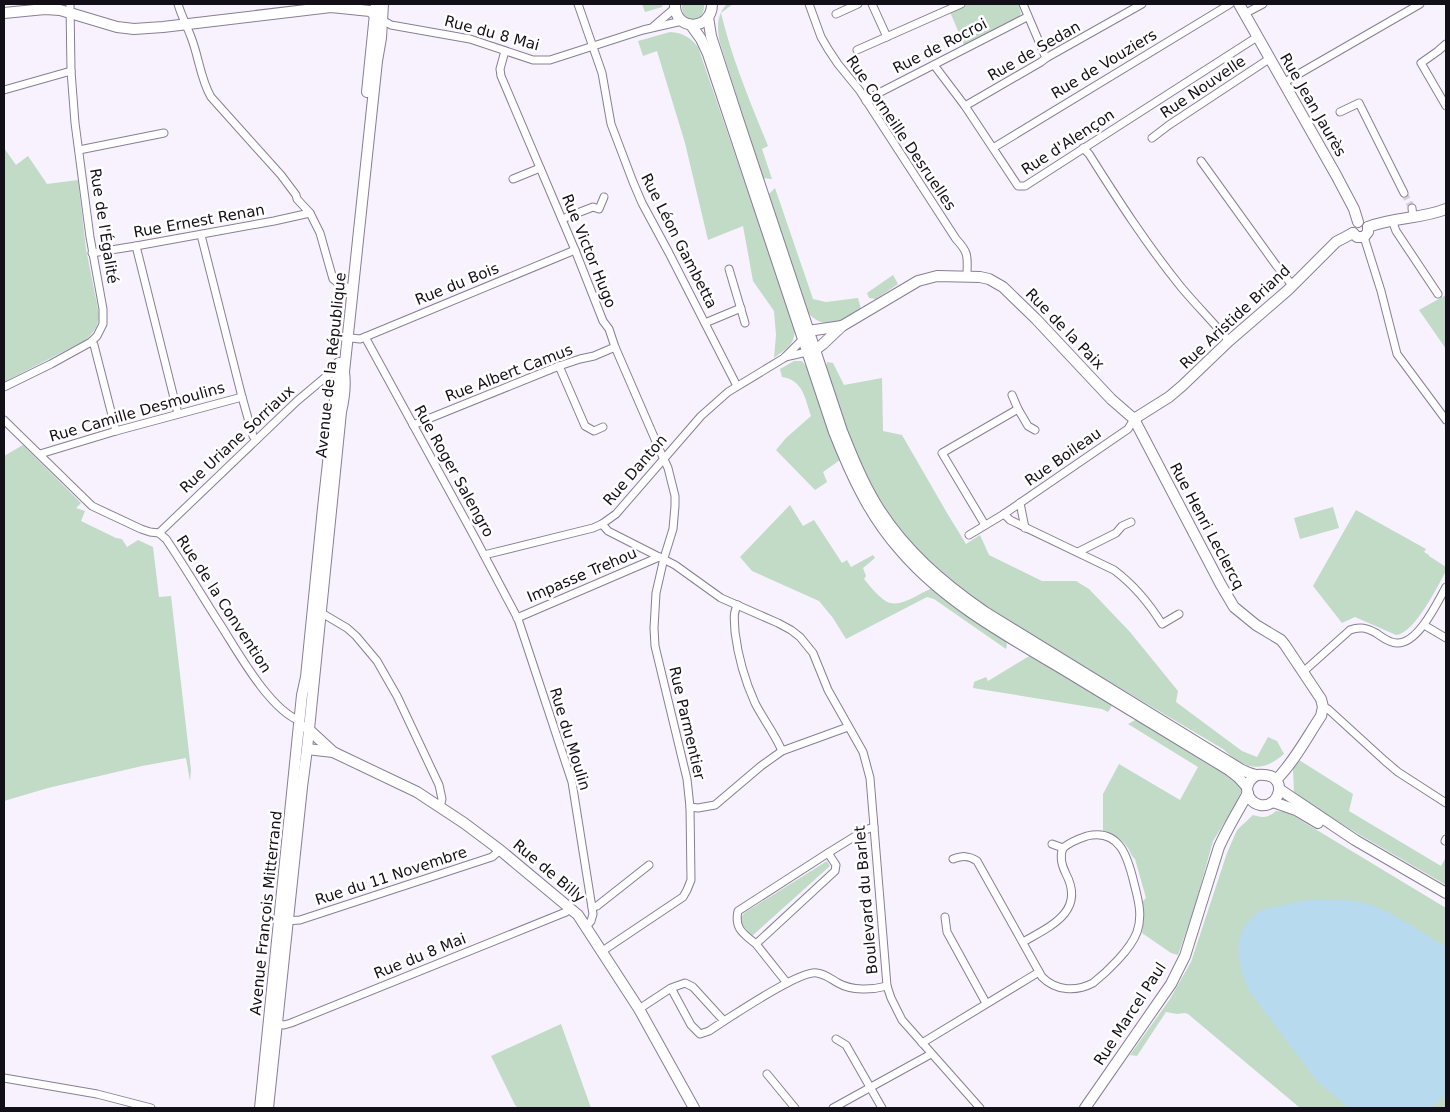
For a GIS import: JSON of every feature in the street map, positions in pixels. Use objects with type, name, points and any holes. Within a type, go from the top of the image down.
[{"type":"main road","name":"Avenue de la République","points":[[300,722],[323,508],[345,337],[377,12],[383,4]]},
{"type":"main road","name":"Rue Jean Jaurès","points":[[1239,4],[1339,181],[1354,209],[1358,222]]},
{"type":"main road","points":[[675,6],[677,15],[701,39],[708,54],[805,335],[856,467],[876,505],[908,547],[940,579],[985,612],[1236,766],[1257,775],[1267,774],[1277,785],[1355,840],[1446,893]]},
{"type":"main road","points":[[4,13],[70,8],[117,27],[130,29],[331,7],[377,12]]},
{"type":"main road","points":[[686,23],[700,23],[712,8]]},
{"type":"main road","points":[[712,8],[712,36],[720,65],[805,335]]},
{"type":"main road","points":[[1368,227],[1412,212],[1431,214],[1446,210]]},
{"type":"main road","points":[[1358,222],[1363,222],[1368,227],[1368,232],[1364,237],[1357,237],[1353,233],[1354,225],[1358,222]]},
{"type":"main road","name":"Rue Aristide Briand","points":[[1134,418],[1176,391],[1336,242],[1353,233]]},
{"type":"main road","name":"Rue de la Paix","points":[[842,326],[918,281],[937,276],[967,276],[989,279],[1003,287],[1036,319],[1111,399],[1134,418]]},
{"type":"main road","points":[[805,335],[842,326]]},
{"type":"main road","points":[[811,351],[827,341],[842,326]]},
{"type":"main road","points":[[811,351],[834,432],[847,467],[869,509],[890,538],[922,573],[952,599],[981,619],[1229,770],[1238,777],[1247,790],[1250,799],[1256,804],[1264,805],[1273,802],[1296,810],[1333,832],[1355,840]]},
{"type":"main road","name":"Avenue de la République","points":[[308,729],[341,412],[346,382],[341,372]]},
{"type":"main road","name":"Rue Henri Leclercq","points":[[1134,418],[1234,607],[1256,625],[1281,640],[1321,699],[1323,707]]},
{"type":"main road","points":[[1273,802],[1276,798],[1277,785],[1283,773],[1321,716],[1323,707]]},
{"type":"main road","name":"Rue de Billy","points":[[300,722],[333,752],[417,792],[440,807],[500,850],[578,914],[639,1009],[694,1108]]},
{"type":"main road","name":"Avenue François Mitterrand","points":[[262,1107],[274,1024],[300,722]]},
{"type":"main road","name":"Avenue François Mitterrand","points":[[284,921],[308,729]]},
{"type":"main road","points":[[299,735],[303,746],[307,749]]},
{"type":"main road","name":"Rue de Billy","points":[[307,749],[333,752]]},
{"type":"main road","points":[[1247,790],[1250,780],[1257,775]]},
{"type":"main road","name":"Rue Marcel Paul","points":[[1085,1108],[1171,984],[1185,956],[1219,847],[1234,820],[1247,790]]},
{"type":"main road","name":"Rue Marcel Paul","points":[[1234,820],[1256,804]]},
{"type":"street","points":[[178,4],[191,37],[205,86],[211,97],[281,175],[297,199],[310,213],[320,233],[334,279],[350,289]]},
{"type":"street","name":"Rue Léon Gambetta","points":[[578,4],[602,73],[611,124],[633,182],[642,203],[670,253],[737,386]]},
{"type":"street","name":"Rue Corneille Desruelles","points":[[809,4],[821,37],[828,49],[866,101],[956,239],[964,248],[967,254],[967,276]]},
{"type":"street","points":[[836,14],[858,4]]},
{"type":"street","points":[[872,4],[887,37]]},
{"type":"street","points":[[858,50],[961,4]]},
{"type":"street","points":[[1023,4],[1046,58]]},
{"type":"street","name":"Rue de Sedan","points":[[965,106],[1142,4]]},
{"type":"street","name":"Rue de Vouziers","points":[[993,148],[1230,4]]},
{"type":"street","points":[[1244,14],[1263,4]]},
{"type":"street","points":[[1284,83],[1420,4]]},
{"type":"street","name":"Rue du 8 Mai","points":[[651,28],[675,6]]},
{"type":"street","name":"Rue de l'Égalité","points":[[4,387],[90,342],[101,330],[104,317],[92,253],[79,150],[71,70],[70,8]]},
{"type":"street","name":"Rue du 8 Mai","points":[[377,12],[391,25],[470,39],[541,61],[550,60],[651,28],[686,23]]},
{"type":"street","name":"Rue de Rocroi","points":[[866,101],[1027,17]]},
{"type":"street","name":"Rue d'Alençon","points":[[934,65],[965,106],[1018,186],[1021,187],[1257,37]]},
{"type":"street","points":[[1446,44],[1438,52],[1421,62],[1446,106]]},
{"type":"street","name":"Rue Victor Hugo","points":[[505,51],[500,69],[501,76],[575,250],[603,322],[609,329],[664,459]]},
{"type":"street","name":"Rue Nouvelle","points":[[1152,138],[1269,59]]},
{"type":"street","points":[[4,90],[71,70]]},
{"type":"street","points":[[1340,112],[1359,103],[1404,193]]},
{"type":"street","points":[[79,150],[164,133]]},
{"type":"street","points":[[1084,148],[1164,266],[1229,341]]},
{"type":"street","points":[[1201,161],[1292,285]]},
{"type":"street","points":[[513,179],[540,168]]},
{"type":"street","points":[[562,219],[593,207],[599,209],[604,197]]},
{"type":"street","name":"Rue Ernest Renan","points":[[92,253],[200,235],[310,213]]},
{"type":"street","points":[[1392,220],[1396,231],[1438,294]]},
{"type":"street","points":[[200,235],[242,397],[253,436],[256,440]]},
{"type":"street","points":[[1364,237],[1381,291],[1397,354],[1446,420]]},
{"type":"street","points":[[136,246],[178,414]]},
{"type":"street","name":"Rue du Bois","points":[[345,337],[364,338],[575,250]]},
{"type":"street","points":[[729,269],[745,323]]},
{"type":"street","points":[[705,323],[741,308]]},
{"type":"street","name":"Rue Danton","points":[[784,358],[805,335]]},
{"type":"street","name":"Rue Roger Salengro","points":[[364,338],[484,555],[517,619]]},
{"type":"street","points":[[90,342],[94,345],[116,431]]},
{"type":"street","name":"Rue Albert Camus","points":[[413,425],[559,366],[594,356],[615,347]]},
{"type":"street","name":"Rue Danton","points":[[484,555],[602,524],[616,514],[701,416],[728,392],[784,358],[811,351]]},
{"type":"street","points":[[559,366],[585,426],[594,431],[603,427]]},
{"type":"street","name":"Rue Uriane Sorriaux","points":[[159,533],[319,381],[328,375],[341,372]]},
{"type":"street","points":[[1012,395],[1028,426],[1035,430]]},
{"type":"street","name":"Rue Camille Desmoulins","points":[[40,454],[242,397]]},
{"type":"street","points":[[985,525],[942,452],[1018,409]]},
{"type":"street","name":"Rue Boileau","points":[[969,536],[1128,429],[1134,418]]},
{"type":"street","name":"Rue de la Convention","points":[[4,420],[92,506],[141,529],[159,533],[166,539],[250,672],[271,698],[292,718],[300,722]]},
{"type":"street","name":"Rue Parmentier","points":[[601,952],[683,897],[691,880],[690,807],[687,780],[655,646],[656,594],[661,558],[673,529],[675,506],[675,496],[664,459]]},
{"type":"street","points":[[1020,503],[1025,528]]},
{"type":"street","points":[[1004,514],[1010,520],[1025,528],[1114,570],[1146,599],[1162,624],[1179,614]]},
{"type":"street","points":[[1078,552],[1116,533],[1122,526],[1131,522]]},
{"type":"street","name":"Boulevard du Barlet","points":[[602,524],[608,531],[675,565],[721,598],[791,630],[808,646],[828,690],[863,752],[867,763],[870,778],[887,986],[891,998],[902,1020],[980,1108]]},
{"type":"street","name":"Impasse Trehou","points":[[517,619],[661,558]]},
{"type":"street","points":[[1303,672],[1350,630],[1355,628],[1368,629],[1392,643],[1396,644],[1406,641],[1424,625],[1446,587]]},
{"type":"street","points":[[738,606],[735,609],[734,616],[736,643],[745,678],[755,702],[782,751]]},
{"type":"street","points":[[320,612],[347,628],[377,661],[398,696],[439,785],[442,799],[440,807]]},
{"type":"street","name":"Rue du Moulin","points":[[517,619],[572,782],[593,914],[591,921],[586,927]]},
{"type":"street","points":[[1424,625],[1446,638]]},
{"type":"street","points":[[1323,707],[1328,709],[1398,772],[1446,803]]},
{"type":"street","points":[[690,807],[698,808],[715,805],[782,751],[848,727]]},
{"type":"street","points":[[788,983],[756,944],[738,928],[736,919],[738,912],[828,853],[874,827]]},
{"type":"street","points":[[952,859],[967,856],[977,861],[1039,972],[1053,986],[1075,989],[1088,986],[1098,979],[1130,946],[1138,931],[1140,924],[1139,902],[1128,859],[1122,848],[1116,842],[1104,836],[1092,835],[1073,841],[1063,848],[1062,863],[1071,894],[1068,908],[1052,926],[1023,942]]},
{"type":"street","points":[[1052,844],[1063,848]]},
{"type":"street","name":"Rue du 11 Novembre","points":[[284,921],[300,920],[492,857],[500,850]]},
{"type":"street","points":[[756,944],[836,871],[836,865],[828,853]]},
{"type":"street","points":[[592,907],[597,906],[649,865]]},
{"type":"street","name":"Rue du 8 Mai","points":[[274,1024],[291,1024],[566,912],[570,908]]},
{"type":"street","points":[[945,917],[947,932],[986,1003]]},
{"type":"street","points":[[671,988],[691,1026],[700,1034],[709,1031],[788,983],[815,972],[827,976],[840,984],[856,988],[887,986]]},
{"type":"street","points":[[922,1043],[1039,972]]},
{"type":"street","points":[[639,1009],[671,988],[685,982],[693,987],[724,1021]]},
{"type":"street","points":[[836,1039],[846,1045],[882,1108]]},
{"type":"street","points":[[833,1108],[931,1054]]},
{"type":"street","points":[[767,1074],[795,1108]]},
{"type":"street","points":[[4,1078],[97,1094],[151,1108]]},
{"type":"green space","points":[[642,4],[663,4],[662,7],[645,12]]},
{"type":"green space","points":[[682,4],[704,4],[704,11],[697,18],[689,18],[682,11]]},
{"type":"green space","points":[[727,4],[733,4],[721,13]]},
{"type":"green space","points":[[967,4],[1018,4],[1021,13],[1019,18],[964,45],[950,12]]},
{"type":"green space","points":[[721,13],[736,64],[768,146],[762,149],[772,179],[762,178],[720,43],[718,22]]},
{"type":"green space","points":[[670,32],[686,36],[698,47],[795,329],[791,343],[774,358],[776,335],[774,311],[753,281],[743,226],[708,240],[685,143],[657,51],[643,56],[638,41]]},
{"type":"green space","points":[[4,148],[16,165],[28,156],[47,184],[78,180],[86,249],[99,314],[96,328],[86,340],[4,382]]},
{"type":"green space","points":[[775,188],[813,299],[826,302],[858,298],[861,309],[833,323],[820,322],[806,311],[768,195]]},
{"type":"green space","points":[[893,275],[898,284],[876,299],[869,298],[867,293]]},
{"type":"green space","points":[[1446,295],[1446,349],[1419,310]]},
{"type":"green space","points":[[794,361],[802,361],[807,368],[840,460],[823,472],[827,482],[815,490],[776,450],[786,438],[811,416],[799,386],[795,382],[782,377],[780,369]]},
{"type":"green space","points":[[827,362],[833,363],[844,385],[882,378],[883,431],[902,435],[966,544],[980,535],[989,555],[1042,581],[1076,581],[1089,589],[1130,632],[1178,691],[1176,702],[1242,751],[1257,757],[1268,737],[1277,741],[1284,754],[1268,764],[1260,766],[1245,765],[1223,749],[973,601],[937,573],[887,516],[859,467],[826,367]]},
{"type":"green space","points":[[23,445],[81,503],[76,508],[85,511],[81,521],[122,539],[127,547],[138,540],[153,547],[159,597],[171,596],[191,770],[190,781],[186,758],[142,766],[48,788],[4,801],[4,456]]},
{"type":"green space","points":[[790,505],[803,526],[814,520],[842,563],[847,560],[851,567],[873,555],[875,558],[863,568],[866,576],[864,579],[884,600],[890,603],[902,602],[933,588],[1006,640],[1006,649],[934,599],[927,597],[846,639],[833,618],[819,601],[752,571],[740,557]]},
{"type":"green space","points":[[1333,507],[1339,528],[1300,539],[1294,518]]},
{"type":"green space","points":[[1356,510],[1426,549],[1424,552],[1446,567],[1446,571],[1418,618],[1411,626],[1396,635],[1355,617],[1342,623],[1313,586]]},
{"type":"green space","points":[[1031,655],[1113,704],[1108,712],[1102,709],[973,688],[974,682],[986,677],[988,681]]},
{"type":"green space","points":[[1137,719],[1236,779],[1242,789],[1238,801],[1213,841],[1194,909],[1178,955],[1171,953],[1142,933],[1143,901],[1146,898],[1135,859],[1123,842],[1103,831],[1103,794],[1119,764],[1180,800],[1198,767],[1128,724]]},
{"type":"green space","points":[[1299,760],[1353,794],[1349,811],[1441,866],[1446,857],[1446,885],[1294,795],[1293,769]]},
{"type":"green space","points":[[1276,811],[1287,812],[1446,908],[1446,1108],[1300,1108],[1185,1013],[1166,1012],[1137,1056],[1130,1055],[1170,999],[1191,962],[1227,853],[1237,830],[1253,815],[1265,817]]},
{"type":"green space","points":[[827,861],[830,866],[752,936],[741,923],[744,913]]},
{"type":"green space","points":[[561,1024],[591,1108],[518,1108],[491,1056]]},
{"type":"water","points":[[1308,900],[1347,900],[1370,905],[1392,914],[1446,947],[1446,1094],[1431,1108],[1349,1108],[1317,1081],[1250,992],[1242,974],[1239,960],[1238,944],[1244,926],[1260,910]]},
{"type":"tunnel","points":[[1404,193],[1412,208]]}]
